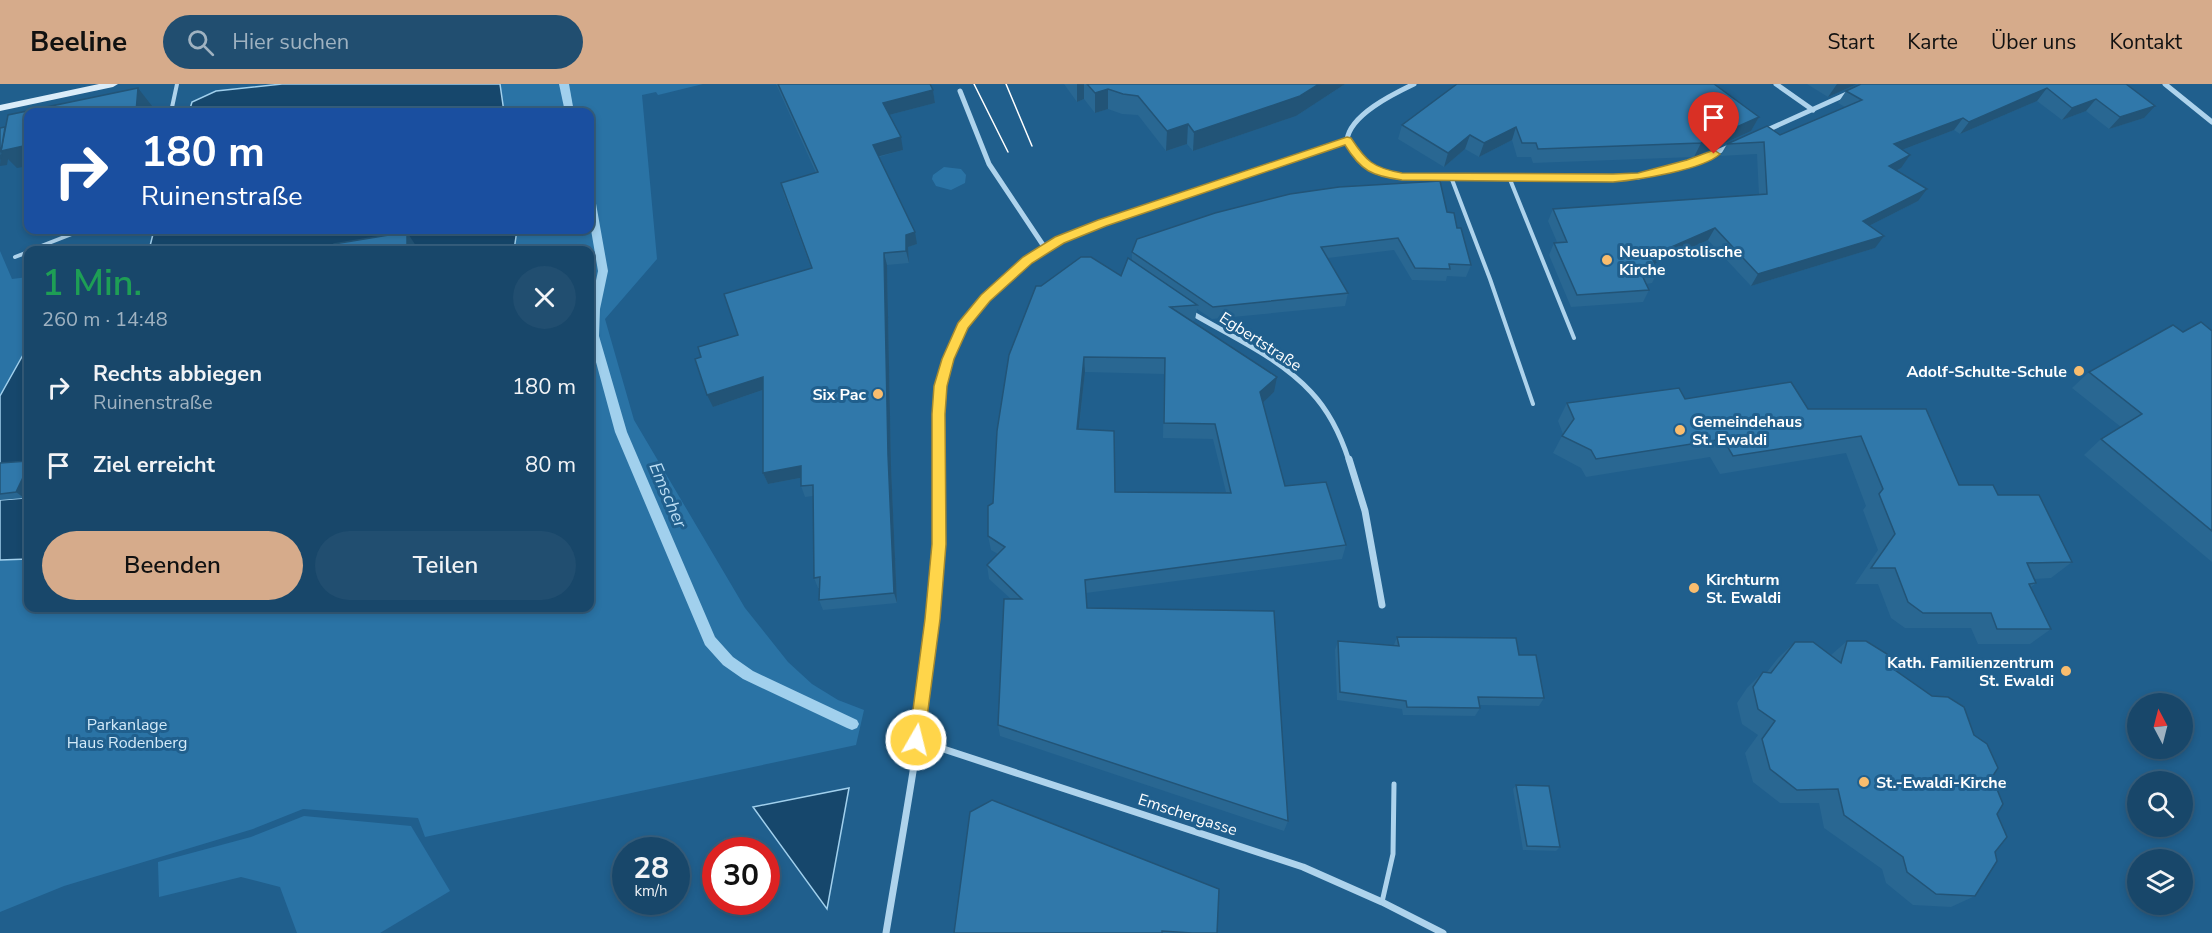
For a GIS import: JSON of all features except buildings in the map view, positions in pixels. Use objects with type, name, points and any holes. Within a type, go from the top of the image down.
[{"type":"main road","points":[[0,108],[113,84]]},
{"type":"street","points":[[1414,84],[1390,94],[1360,117],[1348,130],[1347,140],[1360,160],[1378,173],[1451,177],[1638,177],[1690,164],[1734,145]]},
{"type":"street","points":[[1776,84],[1813,110]]},
{"type":"street","points":[[2165,84],[2212,122]]},
{"type":"street","points":[[1754,136],[1860,88]]},
{"type":"street","points":[[960,91],[989,164],[1045,248]]},
{"type":"street","points":[[886,933],[933,619],[939,544],[938,414],[948,359],[963,326],[1011,273],[1045,248],[1102,223],[1347,140]]},
{"type":"street","name":"Egbertstraße","points":[[1183,307],[1289,372],[1318,399],[1336,427],[1351,463],[1373,548],[1382,605]]},
{"type":"street","name":"Emschergasse","points":[[916,740],[1303,867],[1383,902],[1443,933]]},
{"type":"lane","points":[[172,108],[177,84]]},
{"type":"lane","points":[[957,84],[960,91]]},
{"type":"lane","points":[[1451,177],[1490,279],[1533,404]]},
{"type":"lane","points":[[1509,177],[1574,338]]},
{"type":"lane","points":[[42,246],[72,234]]},
{"type":"lane","points":[[15,257],[24,253]]},
{"type":"lane","points":[[1383,902],[1393,854],[1394,784]]},
{"type":"green space","name":"Parkanlage Haus Rodenberg","points":[[500,84],[703,84],[658,95],[656,92],[642,95],[657,259],[605,319],[634,420],[745,608],[788,662],[812,684],[838,700],[864,710],[856,745],[425,837],[418,818],[303,809],[253,829],[64,886],[0,912],[0,560],[24,559],[24,612],[594,612],[594,246],[515,246],[516,234],[594,234],[594,108],[503,108]]},
{"type":"green space","points":[[944,167],[961,169],[966,175],[965,183],[951,190],[936,186],[932,179],[933,175]]},
{"type":"green space","points":[[0,251],[12,279],[24,278],[24,353],[0,396]]},
{"type":"green space","points":[[304,816],[411,826],[450,891],[380,933],[297,933],[280,887],[241,877],[159,897],[158,862],[251,837]]},
{"type":"shaded area","points":[[282,84],[500,84],[503,108],[190,108],[192,102],[216,91]]},
{"type":"shaded area","points":[[153,234],[516,234],[515,246],[150,246]]},
{"type":"shaded area","points":[[24,353],[24,468],[0,471],[0,396]]},
{"type":"shaded area","points":[[24,498],[24,559],[0,560],[0,500]]},
{"type":"shaded area","points":[[849,788],[827,909],[780,844],[780,837],[775,837],[753,807]]},
{"type":"waterway","name":"Emscher","points":[[564,84],[569,108]]},
{"type":"waterway","name":"Emscher","points":[[594,220],[603,271],[595,309],[594,336]]},
{"type":"waterway","name":"Emscher","points":[[594,336],[621,432],[710,641],[728,661],[748,675],[852,724]]},
{"type":"tram line","points":[[974,84],[1008,152]]},
{"type":"tram line","points":[[1006,84],[1032,146]]},
{"type":"place","name":"Neuapostolische Kirche","points":[[1607,260]]},
{"type":"place","name":"Adolf-Schulte-Schule","points":[[2079,371]]},
{"type":"place","name":"Six Pac","points":[[878,394]]},
{"type":"place","name":"Gemeindehaus St. Ewaldi","points":[[1680,430]]},
{"type":"place","name":"Kirchturm St. Ewaldi","points":[[1694,588]]},
{"type":"place","name":"Kath. Familienzentrum St. Ewaldi","points":[[2066,671]]},
{"type":"place","name":"St.-Ewaldi-Kirche","points":[[1864,782]]},
{"type":"route","points":[[916,740],[933,619],[939,544],[938,414],[941,386],[948,359],[963,326],[986,298],[1028,260],[1059,240],[1102,223],[1347,140],[1360,160],[1378,173],[1402,176],[1638,177],[1690,164],[1714,154]]}]
